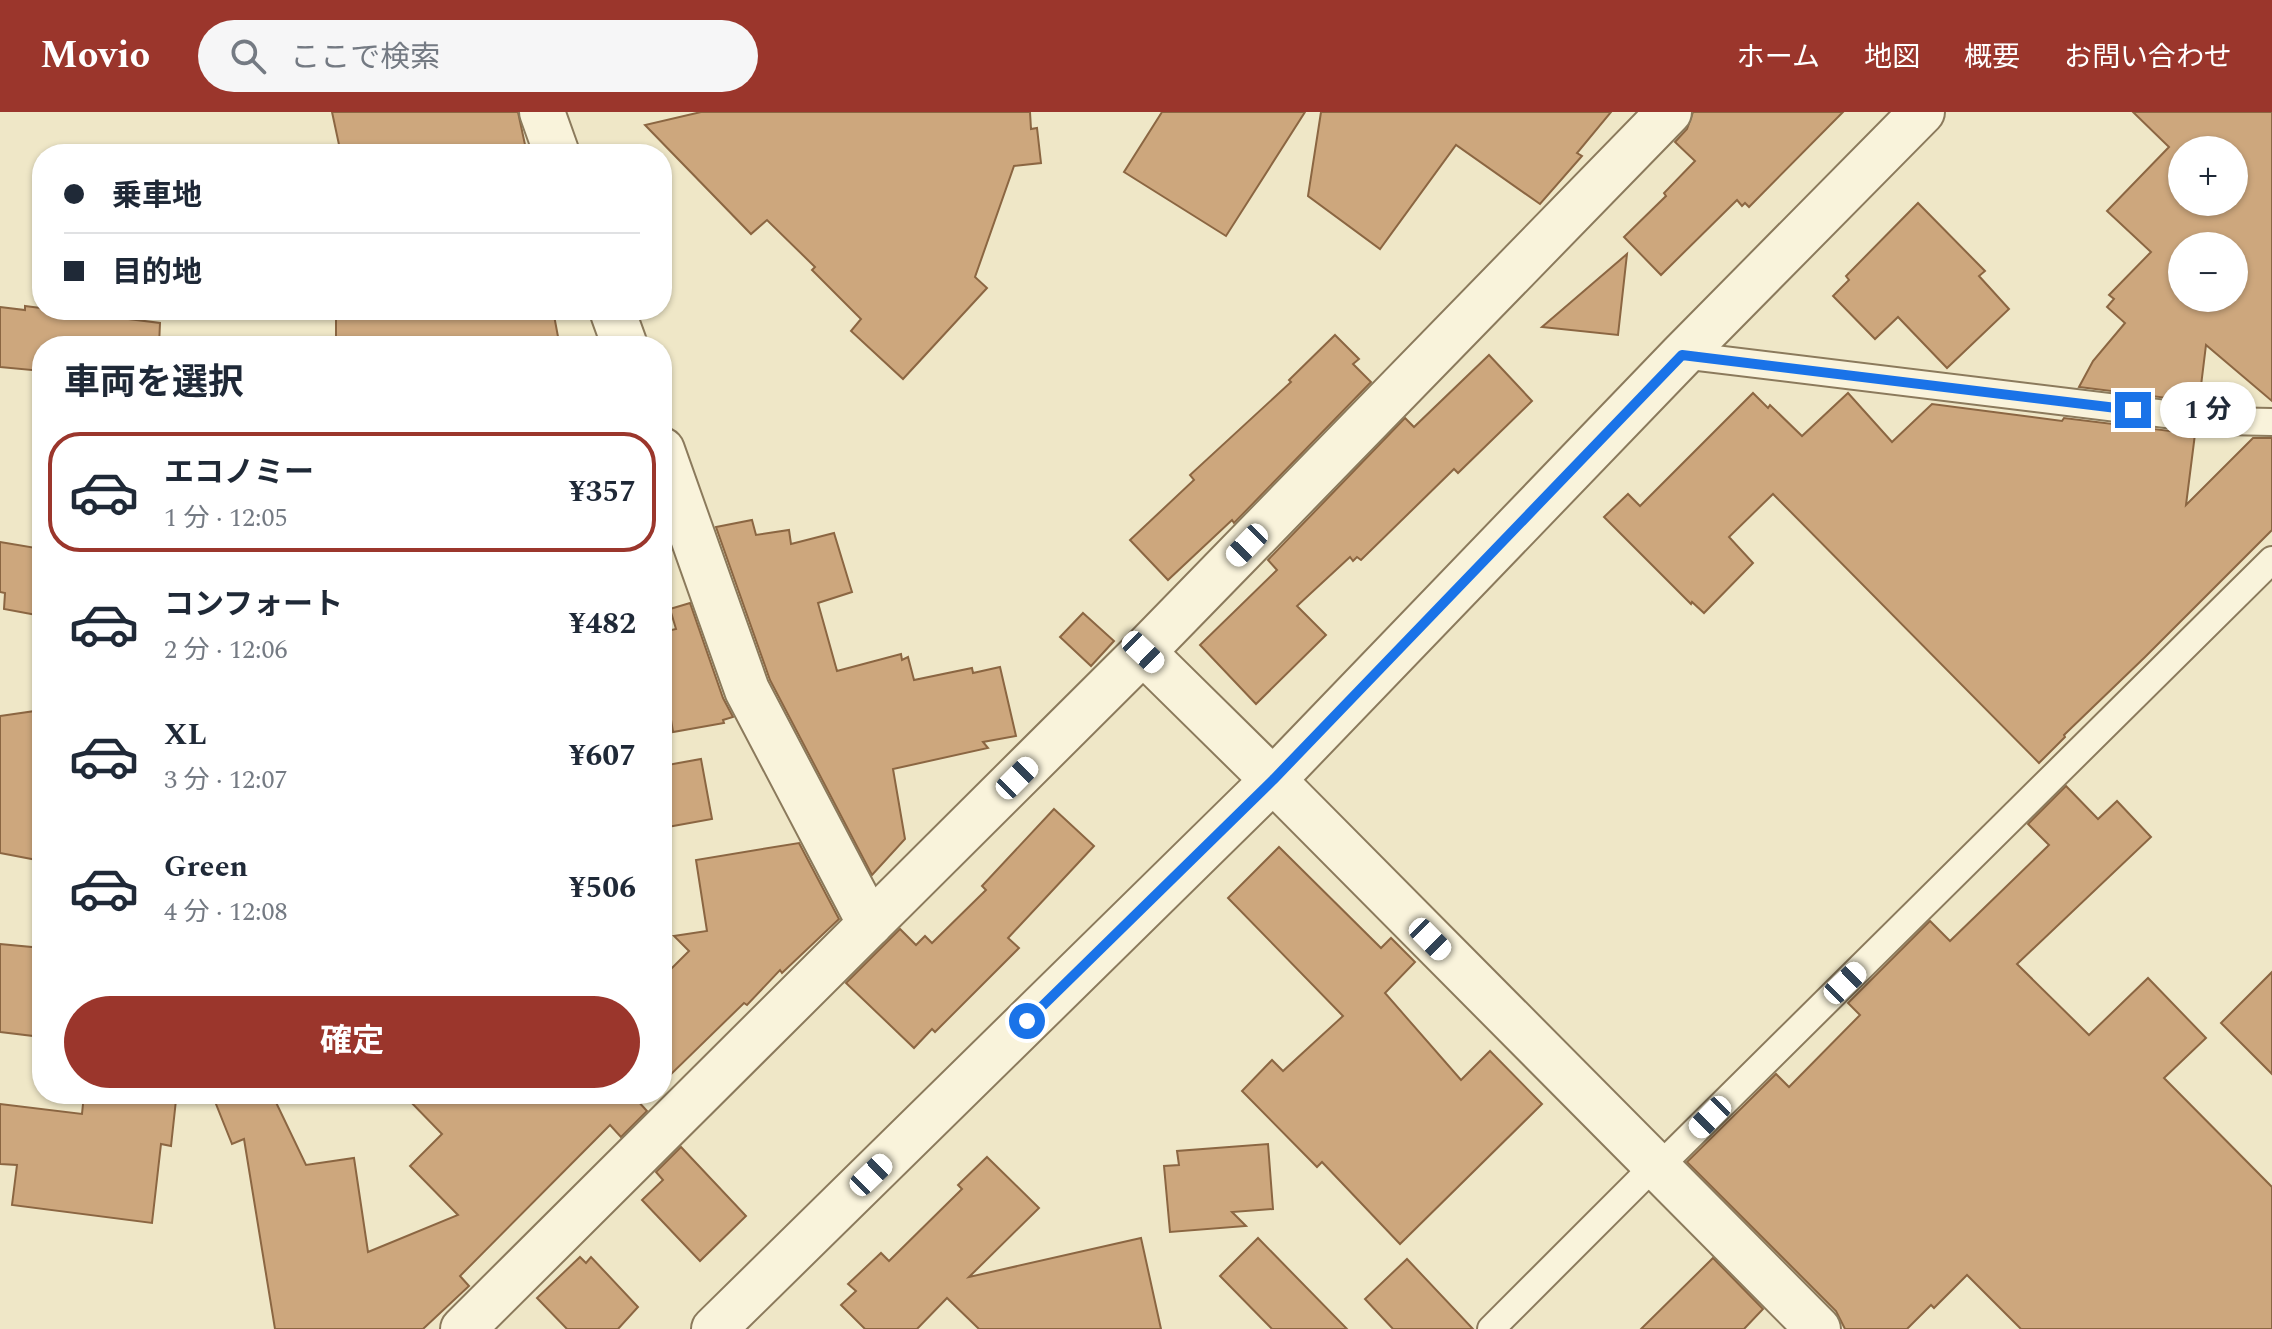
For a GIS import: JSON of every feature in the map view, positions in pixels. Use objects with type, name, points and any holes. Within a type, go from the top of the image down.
[{"type":"street","points":[[542,112],[553,144]]},
{"type":"street","points":[[463,1329],[1143,652],[1669,112]]},
{"type":"street","points":[[714,1329],[1273,780],[1682,355],[1922,112]]},
{"type":"street","points":[[672,478],[747,690],[870,924]]},
{"type":"street","points":[[1143,652],[1818,1329]]},
{"type":"lane","points":[[1682,355],[2223,421],[2272,422]]},
{"type":"lane","points":[[1491,1329],[2272,560]]},
{"type":"building","points":[[332,112],[518,112],[525,144],[339,144]]},
{"type":"building","points":[[701,112],[1030,112],[1031,129],[1037,128],[1041,163],[1014,166],[975,277],[987,288],[903,379],[851,331],[861,319],[812,270],[815,267],[767,220],[751,234],[672,153],[672,144],[663,144],[645,125]]},
{"type":"building","points":[[1162,112],[1305,112],[1226,236],[1124,172]]},
{"type":"building","points":[[1321,112],[1611,112],[1577,153],[1582,156],[1540,204],[1456,145],[1380,249],[1308,196]]},
{"type":"building","points":[[1693,112],[1843,112],[1749,207],[1745,203],[1742,206],[1737,200],[1661,275],[1624,237],[1666,196],[1664,193],[1695,161],[1675,142],[1687,129]]},
{"type":"building","points":[[2133,112],[2272,112],[2272,401],[2206,345],[2199,402],[2079,387],[2093,361],[2125,323],[2107,307],[2114,299],[2109,295],[2151,252],[2107,211],[2168,148],[2168,216],[2248,216],[2248,136],[2168,136],[2168,146]]},
{"type":"building","points":[[1918,203],[1985,271],[1979,276],[2009,309],[1947,368],[1898,317],[1875,339],[1833,296],[1849,280],[1846,276]]},
{"type":"building","points":[[1627,254],[1618,335],[1542,327]]},
{"type":"building","points":[[25,306],[32,307],[32,320],[136,320],[160,323],[159,336],[32,336],[32,370],[0,367],[0,307],[25,310]]},
{"type":"building","points":[[336,320],[555,320],[558,336],[336,336]]},
{"type":"building","points":[[1335,335],[1359,359],[1353,364],[1371,382],[1234,523],[1232,520],[1168,580],[1130,540],[1194,480],[1190,475],[1291,382],[1289,380]]},
{"type":"building","points":[[1489,355],[1532,401],[1458,473],[1454,469],[1361,560],[1357,557],[1353,561],[1350,557],[1297,606],[1326,635],[1256,704],[1200,645],[1277,570],[1268,560],[1405,418],[1414,427]]},
{"type":"building","points":[[1753,393],[1802,436],[1848,393],[1892,442],[1932,404],[2195,434],[2186,505],[2253,438],[2272,438],[2272,530],[2039,763],[1773,494],[1729,537],[1753,563],[1704,613],[1691,604],[1604,517],[1628,494],[1640,506]]},
{"type":"building","points":[[752,520],[756,535],[789,530],[791,544],[834,533],[852,592],[818,603],[837,671],[901,654],[902,660],[908,657],[914,680],[972,668],[973,673],[1000,667],[1016,736],[983,742],[988,748],[893,769],[905,839],[872,875],[770,680],[716,527]]},
{"type":"building","points":[[0,542],[32,547],[32,614],[4,609],[5,593],[0,592]]},
{"type":"building","points":[[690,603],[723,698],[733,717],[723,720],[724,723],[673,732],[672,630],[676,629],[672,608]]},
{"type":"building","points":[[1083,613],[1114,641],[1091,666],[1060,637]]},
{"type":"building","points":[[32,711],[32,859],[0,853],[0,716]]},
{"type":"building","points":[[701,759],[712,819],[672,826],[672,764]]},
{"type":"building","points":[[2066,786],[2098,819],[2117,801],[2151,837],[2017,964],[2089,1035],[2148,978],[2206,1038],[2164,1078],[2272,1187],[2272,1329],[2021,1329],[1967,1275],[1934,1308],[1931,1305],[1907,1329],[1845,1329],[1836,1311],[1687,1162],[1776,1074],[1789,1087],[1860,1015],[1848,1003],[1930,921],[1950,941],[2049,845],[2028,824]]},
{"type":"building","points":[[1054,809],[1094,846],[1008,938],[1019,948],[935,1032],[932,1029],[914,1048],[846,983],[900,929],[916,945],[925,936],[932,943],[986,890],[982,886]]},
{"type":"building","points":[[799,843],[839,919],[782,973],[780,970],[747,1005],[744,1003],[672,1073],[672,968],[689,951],[674,936],[707,931],[696,860]]},
{"type":"building","points":[[1279,847],[1381,948],[1391,938],[1415,962],[1385,993],[1461,1080],[1490,1051],[1542,1104],[1400,1244],[1322,1162],[1317,1167],[1242,1091],[1272,1060],[1283,1071],[1343,1016],[1228,898]]},
{"type":"building","points":[[0,944],[32,947],[32,1036],[0,1032]]},
{"type":"building","points":[[2272,972],[2272,1074],[2221,1023]]},
{"type":"building","points":[[0,1104],[82,1114],[83,1104],[176,1104],[171,1146],[161,1144],[152,1223],[12,1205],[17,1165],[0,1164]]},
{"type":"building","points":[[216,1104],[277,1104],[306,1165],[354,1158],[368,1252],[458,1215],[410,1166],[442,1134],[413,1104],[641,1104],[647,1111],[621,1137],[610,1125],[460,1276],[469,1286],[423,1329],[275,1329],[244,1139],[232,1144]]},
{"type":"building","points":[[1268,1144],[1273,1209],[1232,1212],[1246,1226],[1170,1232],[1164,1166],[1179,1165],[1177,1151]]},
{"type":"building","points":[[681,1147],[746,1216],[700,1261],[642,1200],[663,1180],[656,1172]]},
{"type":"building","points":[[987,1157],[1039,1208],[969,1277],[1141,1238],[1161,1329],[979,1329],[947,1298],[917,1329],[865,1329],[841,1305],[856,1291],[848,1284],[881,1253],[889,1261],[962,1189],[958,1185]]},
{"type":"building","points":[[1258,1238],[1347,1329],[1272,1329],[1220,1276]]},
{"type":"building","points":[[580,1257],[586,1263],[591,1257],[638,1307],[618,1329],[567,1329],[537,1298]]},
{"type":"building","points":[[1713,1258],[1763,1309],[1744,1329],[1641,1329]]},
{"type":"building","points":[[1407,1259],[1473,1329],[1393,1329],[1365,1299]]},
{"type":"route","points":[[1027,1021],[1273,780],[1682,355],[2133,410]]}]
